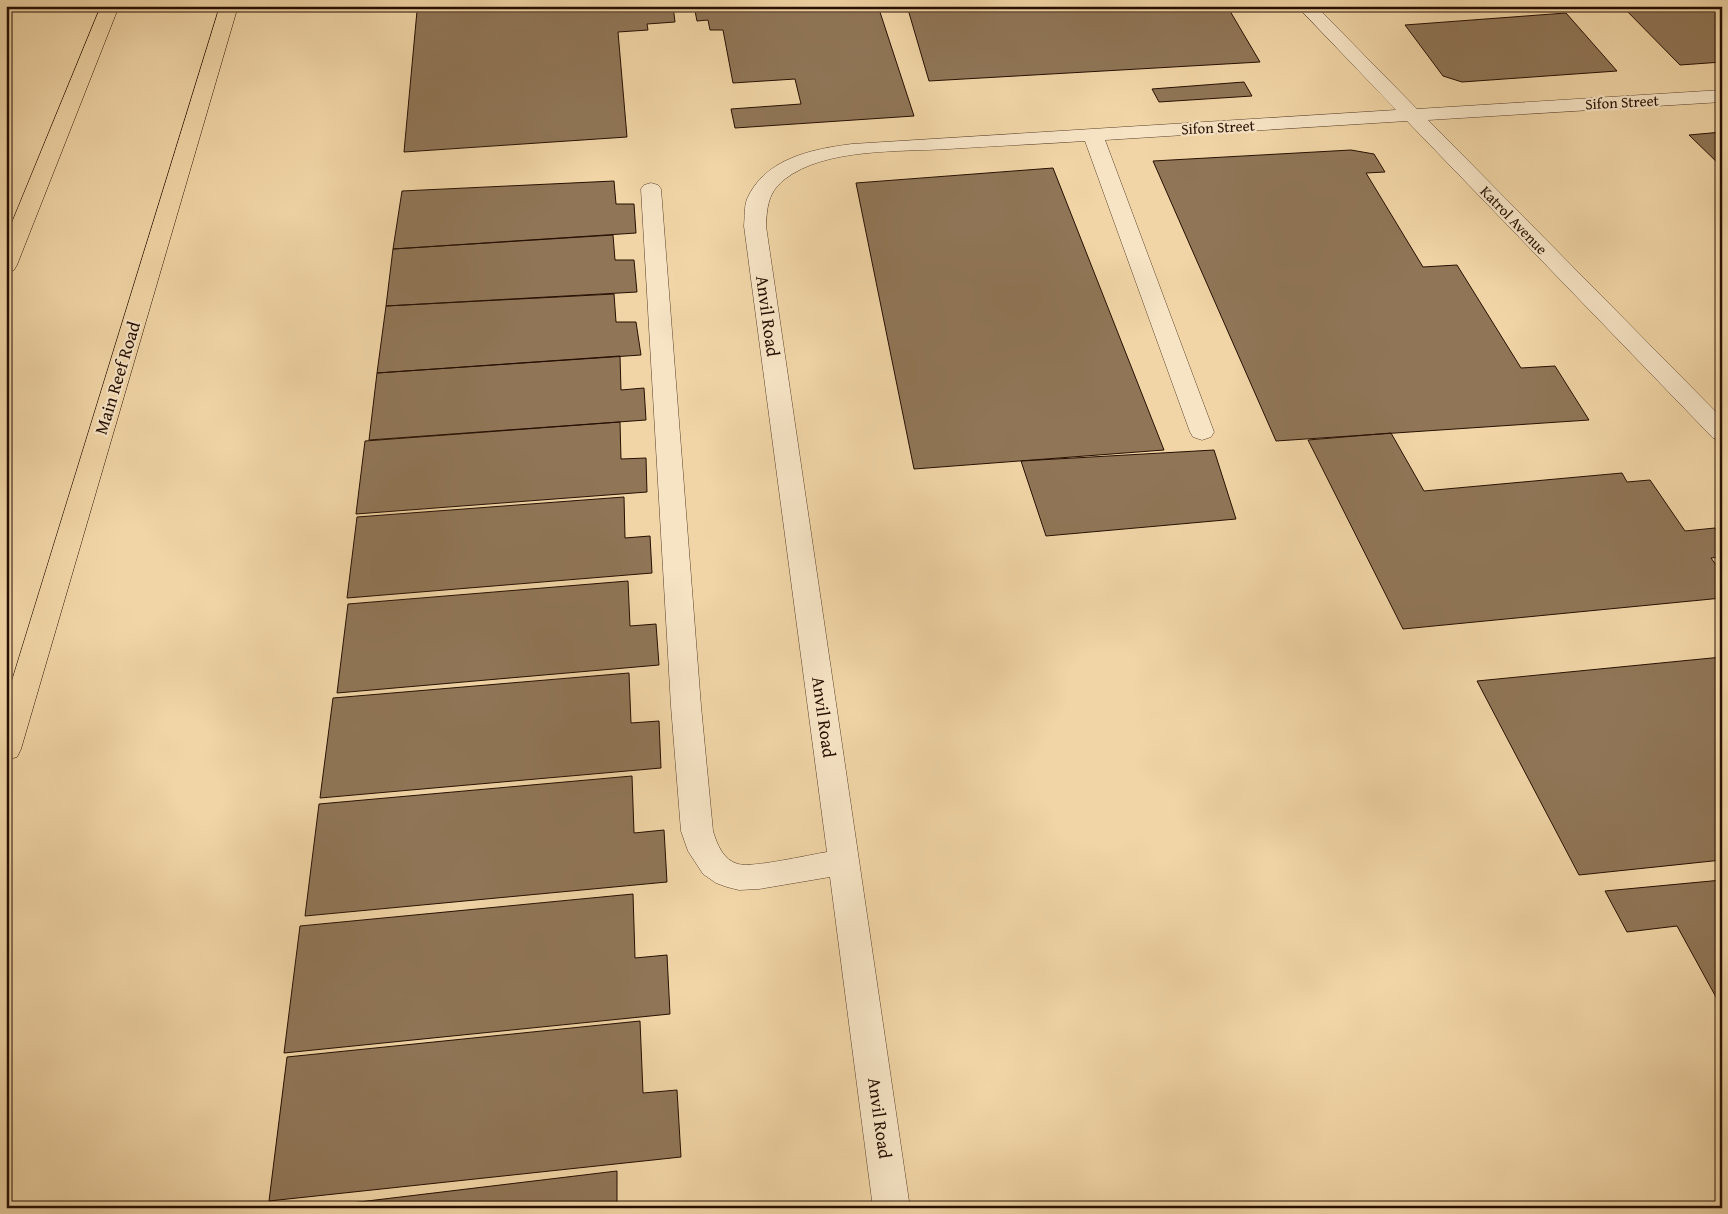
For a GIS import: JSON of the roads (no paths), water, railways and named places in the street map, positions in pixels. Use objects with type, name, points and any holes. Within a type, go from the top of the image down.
[{"type":"main road","points":[[6,265],[110,6]]},
{"type":"main road","name":"Main Reef Road","points":[[6,749],[228,6]]},
{"type":"street","name":"Katrol Avenue","points":[[1306,6],[1722,433]]},
{"type":"street","name":"Sifon Street","points":[[755,226],[757,201],[767,185],[789,168],[819,156],[867,148],[1722,96]]},
{"type":"street","points":[[1093,134],[1202,432]]},
{"type":"street","points":[[651,190],[697,831],[704,851],[714,865],[727,874],[739,877],[759,876],[844,862]]},
{"type":"street","name":"Anvil Road","points":[[755,226],[892,1208]]}]
